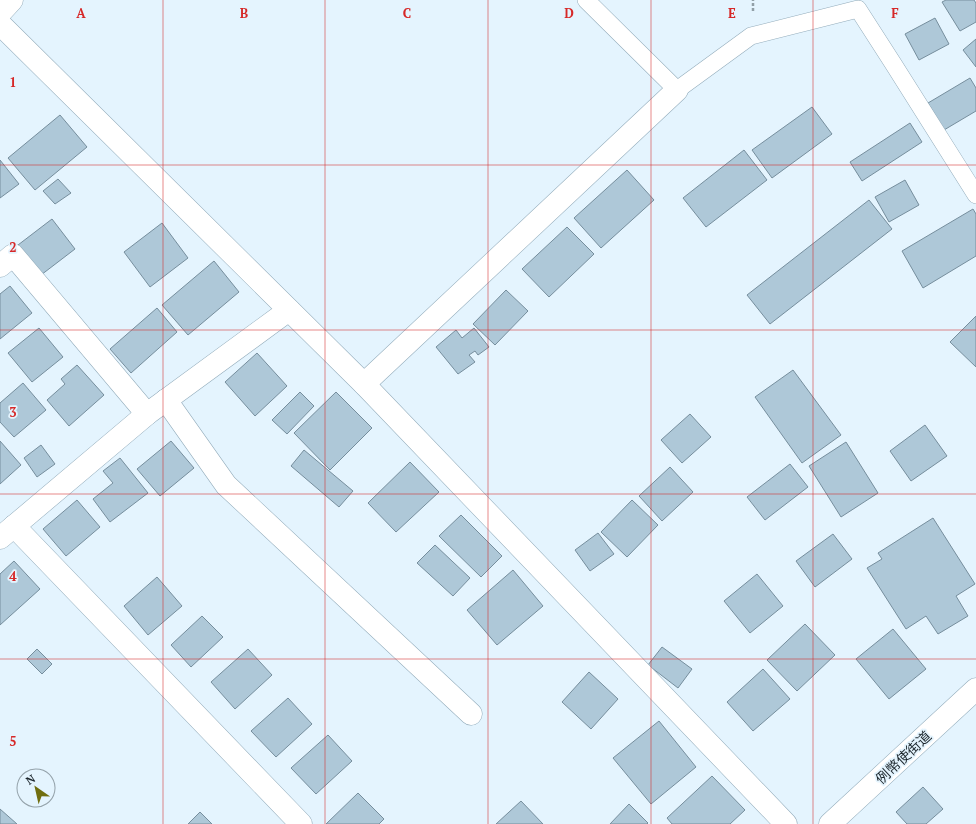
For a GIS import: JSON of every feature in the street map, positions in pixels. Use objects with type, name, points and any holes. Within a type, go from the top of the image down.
[{"type":"street","points":[[0,13],[12,0]]},
{"type":"street","points":[[0,24],[364,384],[786,824]]},
{"type":"street","points":[[364,384],[677,90]]},
{"type":"street","points":[[0,266],[13,255],[147,414]]},
{"type":"street","points":[[289,310],[147,414],[4,533],[301,824]]},
{"type":"street","points":[[166,400],[226,485],[471,714]]},
{"type":"street","name":"例幣使街道","points":[[830,824],[976,689]]},
{"type":"lane","points":[[586,0],[677,90],[751,36],[858,4],[894,65],[976,195]]},
{"type":"building","points":[[946,0],[974,0],[976,3],[976,22],[960,31],[942,2]]},
{"type":"building","points":[[935,18],[949,44],[919,60],[905,34]]},
{"type":"building","points":[[976,39],[976,67],[963,50]]},
{"type":"building","points":[[970,78],[976,88],[976,111],[944,130],[928,103]]},
{"type":"building","points":[[812,107],[832,134],[772,178],[752,150]]},
{"type":"building","points":[[60,115],[87,147],[35,190],[8,158]]},
{"type":"building","points":[[910,123],[922,142],[862,181],[850,162]]},
{"type":"building","points":[[744,150],[767,180],[706,227],[683,198]]},
{"type":"building","points":[[0,160],[19,184],[0,198]]},
{"type":"building","points":[[627,170],[654,200],[601,248],[574,218]]},
{"type":"building","points":[[58,179],[71,193],[55,204],[43,191]]},
{"type":"building","points":[[905,180],[919,205],[889,222],[875,197]]},
{"type":"building","points":[[869,200],[892,229],[770,324],[747,295]]},
{"type":"building","points":[[973,209],[976,214],[976,256],[923,288],[902,251]]},
{"type":"building","points":[[52,219],[75,249],[41,275],[18,245]]},
{"type":"building","points":[[162,223],[188,258],[150,287],[124,252]]},
{"type":"building","points":[[567,227],[594,254],[549,297],[522,269]]},
{"type":"building","points":[[214,261],[239,292],[188,335],[162,305]]},
{"type":"building","points":[[10,286],[32,313],[0,339],[0,294]]},
{"type":"building","points":[[506,290],[528,311],[495,345],[473,324]]},
{"type":"building","points":[[157,308],[177,332],[131,373],[110,349]]},
{"type":"building","points":[[976,316],[976,367],[950,342]]},
{"type":"building","points":[[39,328],[63,357],[32,382],[8,353]]},
{"type":"building","points":[[474,328],[489,347],[478,355],[475,351],[469,355],[475,362],[458,374],[436,347],[456,330],[462,338]]},
{"type":"building","points":[[257,353],[287,386],[255,416],[225,382]]},
{"type":"building","points":[[77,365],[104,395],[69,426],[47,400],[65,384],[61,379]]},
{"type":"building","points":[[793,370],[841,435],[802,463],[755,397]]},
{"type":"building","points":[[23,383],[46,410],[14,437],[0,422],[0,403]]},
{"type":"building","points":[[300,392],[314,406],[287,434],[272,420]]},
{"type":"building","points":[[336,392],[372,428],[330,470],[294,433]]},
{"type":"building","points":[[690,414],[711,437],[682,463],[661,440]]},
{"type":"building","points":[[925,425],[947,456],[911,481],[890,451]]},
{"type":"building","points":[[0,441],[21,465],[0,484]]},
{"type":"building","points":[[171,441],[194,468],[160,496],[137,469]]},
{"type":"building","points":[[846,442],[878,493],[841,517],[809,466]]},
{"type":"building","points":[[41,445],[55,464],[37,477],[24,458]]},
{"type":"building","points":[[304,450],[353,491],[339,507],[291,466]]},
{"type":"building","points":[[120,458],[148,493],[110,522],[93,499],[113,483],[103,471]]},
{"type":"building","points":[[410,462],[439,492],[396,532],[368,503]]},
{"type":"building","points":[[790,464],[808,487],[765,520],[747,497]]},
{"type":"building","points":[[670,467],[693,492],[662,521],[639,496]]},
{"type":"building","points":[[77,500],[100,527],[66,556],[43,529]]},
{"type":"building","points":[[632,500],[658,525],[627,557],[601,532]]},
{"type":"building","points":[[461,515],[502,556],[481,577],[439,536]]},
{"type":"building","points":[[933,518],[975,584],[956,596],[968,616],[938,634],[926,616],[906,629],[867,568],[882,559],[878,553]]},
{"type":"building","points":[[598,533],[614,554],[590,571],[575,550]]},
{"type":"building","points":[[833,534],[852,559],[815,587],[796,561]]},
{"type":"building","points":[[435,545],[470,578],[453,596],[417,563]]},
{"type":"building","points":[[14,561],[40,589],[0,625],[0,574]]},
{"type":"building","points":[[513,570],[543,606],[497,645],[467,610]]},
{"type":"building","points":[[757,574],[783,606],[750,633],[724,601]]},
{"type":"building","points":[[157,577],[182,606],[148,635],[124,606]]},
{"type":"building","points":[[202,616],[223,637],[191,667],[171,645]]},
{"type":"building","points":[[805,624],[835,655],[797,691],[767,660]]},
{"type":"building","points":[[893,629],[926,669],[889,699],[856,659]]},
{"type":"building","points":[[662,647],[692,669],[678,688],[648,665]]},
{"type":"building","points":[[37,649],[52,664],[42,674],[27,659]]},
{"type":"building","points":[[248,649],[272,675],[235,709],[211,682]]},
{"type":"building","points":[[763,669],[790,699],[753,731],[727,702]]},
{"type":"building","points":[[589,672],[618,699],[591,729],[562,702]]},
{"type":"building","points":[[288,698],[312,724],[276,757],[251,731]]},
{"type":"building","points":[[659,721],[696,767],[651,804],[613,758]]},
{"type":"building","points":[[328,735],[352,761],[316,794],[291,768]]},
{"type":"building","points":[[712,776],[745,810],[730,824],[672,824],[667,818]]},
{"type":"building","points":[[923,787],[943,809],[926,824],[907,824],[896,812]]},
{"type":"building","points":[[358,793],[384,819],[379,824],[326,824]]},
{"type":"building","points":[[521,801],[543,824],[496,824]]},
{"type":"building","points":[[629,804],[648,823],[610,824]]},
{"type":"building","points":[[0,809],[17,824],[0,824]]},
{"type":"building","points":[[200,812],[212,824],[188,824]]}]
